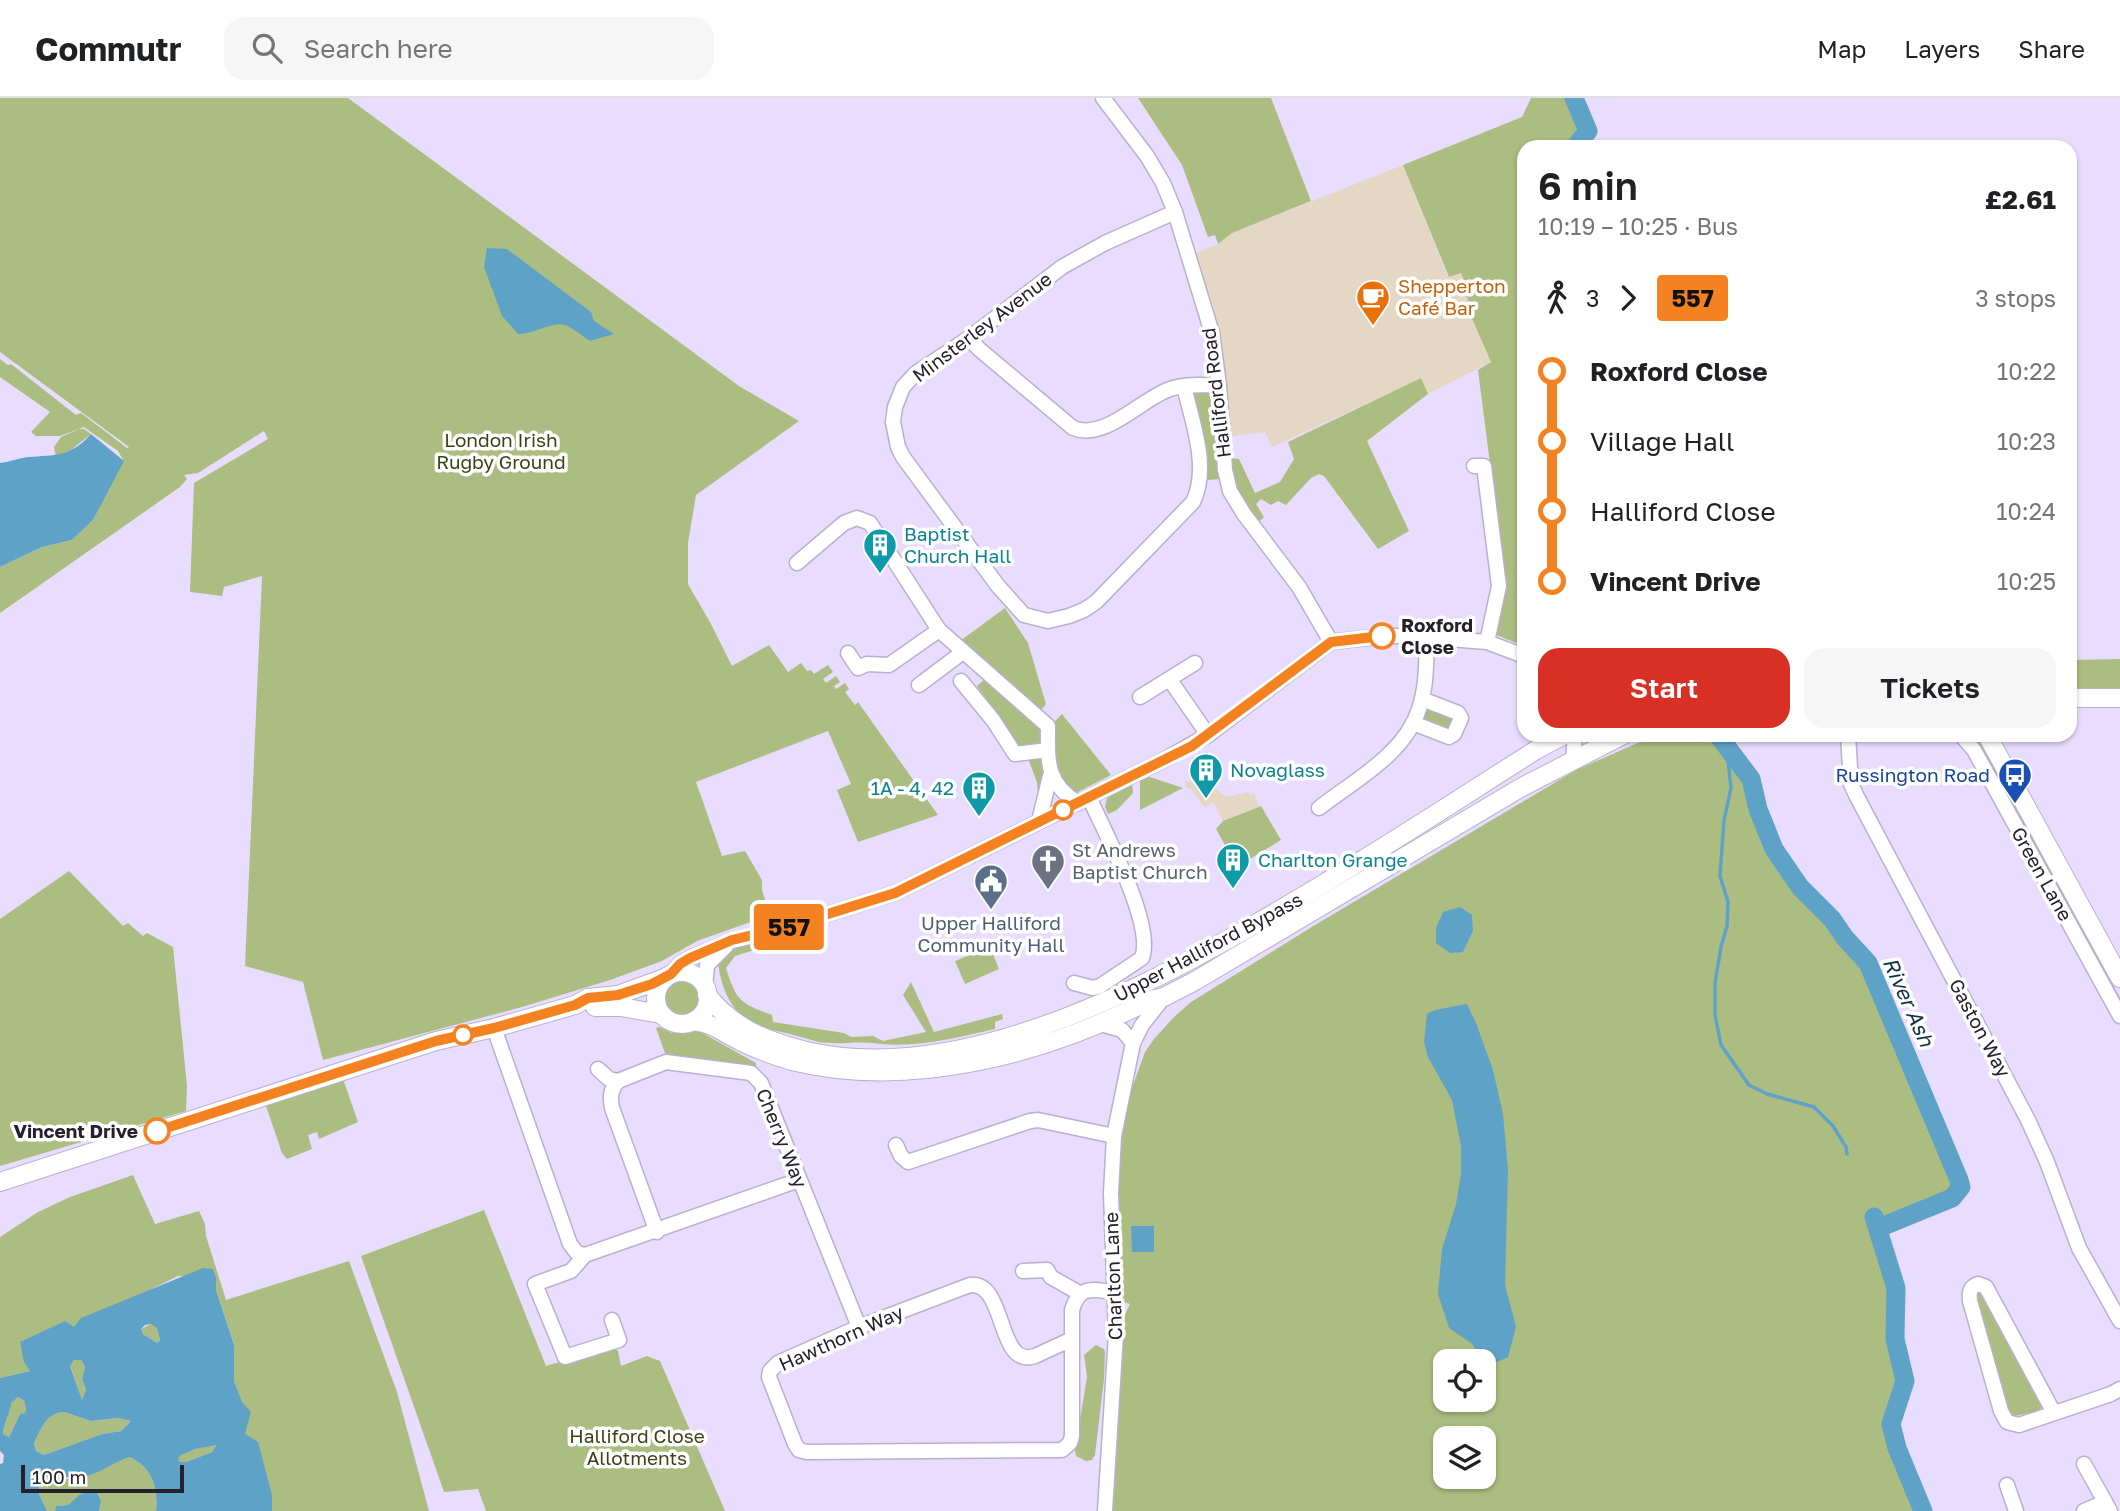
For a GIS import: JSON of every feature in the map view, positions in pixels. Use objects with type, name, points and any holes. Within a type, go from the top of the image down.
[{"type":"main road","points":[[2077,698],[2120,698]]},
{"type":"main road","name":"Upper Halliford Bypass","points":[[706,992],[733,1022],[760,1037],[814,1052],[862,1058],[910,1056],[1019,1034],[1111,999],[1235,937],[1551,742]]},
{"type":"main road","name":"Upper Halliford Bypass","points":[[694,1021],[705,1022],[755,1049],[791,1060],[832,1068],[886,1072],[943,1068],[1053,1041],[1164,997],[1244,953],[1510,794],[1608,742]]},
{"type":"main road","name":"Green Lane","points":[[1993,742],[2120,978]]},
{"type":"main road","points":[[0,1182],[436,1041],[494,1028],[575,1005],[588,998],[618,995],[668,976],[687,973],[696,977],[706,992],[703,1013],[694,1021],[679,1024],[661,1014],[621,1007],[575,1005]]},
{"type":"main road","points":[[661,1014],[656,994],[668,976]]},
{"type":"street","name":"Halliford Road","points":[[1103,98],[1147,156],[1163,183],[1175,212],[1212,333],[1225,470],[1230,491],[1299,587],[1331,642]]},
{"type":"street","name":"Minsterley Avenue","points":[[1175,212],[1105,243],[1062,267],[970,338],[909,379],[895,407],[893,430],[903,457],[1010,601],[1024,615],[1048,621],[1069,616],[1096,602],[1193,502],[1200,488],[1201,467],[1184,386]]},
{"type":"street","points":[[970,338],[979,349],[1073,428],[1079,430],[1096,430],[1164,391],[1184,386],[1219,386]]},
{"type":"street","points":[[1474,466],[1484,466],[1499,586],[1487,642]]},
{"type":"street","points":[[797,563],[844,523],[857,518],[870,523],[939,630],[1048,726],[1050,776],[1038,821]]},
{"type":"street","points":[[848,653],[858,668],[867,664],[889,665],[939,630]]},
{"type":"street","points":[[668,976],[690,958],[732,940],[873,902],[950,867],[1162,761],[1209,735],[1331,642],[1384,636],[1427,638],[1487,642],[1517,653]]},
{"type":"street","points":[[1320,808],[1391,753],[1413,723],[1425,683],[1427,638]]},
{"type":"street","points":[[919,685],[963,652]]},
{"type":"street","points":[[1140,697],[1195,663]]},
{"type":"street","points":[[1170,680],[1209,735]]},
{"type":"street","points":[[961,681],[993,720],[1015,754],[1048,750]]},
{"type":"street","points":[[1413,723],[1449,737],[1454,734],[1461,718],[1458,713],[1422,699]]},
{"type":"street","points":[[1573,759],[1574,742]]},
{"type":"street","name":"Gaston Way","points":[[1848,742],[1850,772],[1856,795],[2028,1120],[2047,1162],[2079,1248],[2120,1321]]},
{"type":"street","name":"Green Lane","points":[[1967,742],[1974,750],[2120,1016]]},
{"type":"street","points":[[1050,776],[1062,791],[1084,800],[1131,891],[1140,919],[1144,949],[1142,958],[1100,986],[1093,988],[1074,983]]},
{"type":"street","points":[[706,992],[708,965],[732,940]]},
{"type":"street","points":[[1111,999],[1126,997],[1142,1025]]},
{"type":"street","name":"Charlton Lane","points":[[1105,1511],[1116,1334],[1111,1193],[1114,1136],[1133,1043],[1142,1025],[1164,997]]},
{"type":"street","points":[[1096,1023],[1122,1030],[1133,1043]]},
{"type":"street","points":[[494,1028],[570,1244],[577,1253],[585,1255]]},
{"type":"street","name":"Cherry Way","points":[[618,1081],[666,1062],[751,1073],[761,1083],[859,1327]]},
{"type":"street","points":[[598,1069],[609,1079],[618,1081],[610,1092],[612,1108],[657,1232]]},
{"type":"street","points":[[896,1145],[901,1156],[908,1162],[1038,1120],[1114,1136]]},
{"type":"street","points":[[612,1320],[621,1345],[565,1357],[535,1284],[571,1271],[585,1255],[799,1181]]},
{"type":"street","points":[[1023,1271],[1046,1270],[1051,1277],[1079,1293],[1093,1290],[1115,1292]]},
{"type":"street","name":"Hawthorn Way","points":[[1072,1339],[1029,1358],[1016,1353],[990,1296],[985,1288],[977,1284],[859,1327],[778,1363],[770,1371],[770,1384],[799,1450],[807,1452],[1062,1450],[1070,1443],[1072,1436],[1072,1339],[1072,1310],[1079,1293]]},
{"type":"street","points":[[2054,1413],[1986,1287],[1978,1284],[1973,1286],[1969,1293],[1970,1301],[2007,1422],[2019,1425],[2054,1413],[2120,1389]]},
{"type":"street","points":[[2084,1464],[2108,1506],[2084,1511]]},
{"type":"street","points":[[2007,1485],[2016,1511]]},
{"type":"shaded area","points":[[1403,165],[1448,277],[1460,272],[1468,292],[1466,305],[1491,362],[1428,394],[1420,379],[1272,447],[1265,432],[1224,437],[1219,385],[1189,256],[1218,244],[1232,233]]},
{"type":"shaded area","points":[[1186,781],[1215,788],[1224,796],[1254,793],[1259,806],[1223,821],[1213,802],[1204,807],[1191,789],[1185,787]]},
{"type":"green space","name":"London Irish Rugby Ground","points":[[0,98],[348,98],[739,386],[799,421],[696,495],[688,543],[688,584],[732,666],[769,645],[788,672],[801,663],[807,671],[811,670],[814,674],[828,665],[833,672],[823,679],[826,683],[836,676],[840,682],[834,686],[836,689],[845,683],[849,689],[845,692],[855,705],[858,702],[938,815],[858,842],[837,790],[851,784],[828,731],[696,782],[722,856],[745,851],[762,880],[762,890],[770,915],[697,941],[662,961],[610,980],[522,1007],[323,1060],[303,982],[245,966],[262,576],[224,587],[222,596],[190,592],[194,483],[268,439],[264,431],[198,473],[184,475],[187,479],[180,487],[0,613],[0,567],[42,547],[72,540],[93,520],[123,460],[118,451],[84,427],[60,436],[36,436],[31,432],[50,412],[0,377],[0,359],[8,365],[11,364],[76,415],[81,413],[129,447],[0,352]]},
{"type":"green space","points":[[1138,98],[1271,98],[1311,201],[1232,233],[1218,244],[1215,235],[1208,237],[1182,165]]},
{"type":"green space","points":[[1531,98],[1574,98],[1588,131],[1581,140],[1517,140],[1517,643],[1494,634],[1505,581],[1478,370],[1491,362],[1466,305],[1468,300],[1465,293],[1468,291],[1461,273],[1449,277],[1403,165],[1522,117]]},
{"type":"green space","points":[[1421,378],[1428,394],[1367,441],[1409,531],[1378,549],[1324,476],[1319,474],[1311,478],[1286,505],[1278,501],[1271,505],[1261,499],[1256,504],[1264,517],[1257,524],[1231,480],[1230,458],[1239,459],[1255,493],[1280,482],[1294,459],[1288,442]]},
{"type":"green space","points":[[1211,389],[1220,479],[1207,480],[1191,390]]},
{"type":"green space","points":[[79,429],[91,434],[71,450],[56,457],[54,447],[61,437]]},
{"type":"green space","points":[[1005,608],[1028,643],[1046,704],[1041,710],[972,655],[960,641]]},
{"type":"green space","points":[[2120,659],[2120,688],[2077,689],[2077,660]]},
{"type":"green space","points":[[986,678],[1036,721],[1043,731],[1044,742],[1026,750],[1021,749],[977,686]]},
{"type":"green space","points":[[1422,699],[1458,713],[1454,734],[1413,723]]},
{"type":"green space","points":[[1062,714],[1111,775],[1074,794],[1057,779],[1052,731],[1054,722]]},
{"type":"green space","points":[[1640,742],[1723,742],[1751,779],[1758,809],[1774,849],[1800,887],[1832,919],[1868,963],[1961,1187],[1958,1192],[1877,1226],[1896,1288],[1895,1339],[1905,1381],[1903,1391],[1894,1399],[1886,1424],[1899,1466],[1907,1474],[1923,1511],[1105,1511],[1116,1334],[1130,1304],[1121,1301],[1118,1148],[1128,1099],[1145,1052],[1174,1017],[1191,1002],[1576,770]]},
{"type":"green space","points":[[1972,742],[1980,742],[2120,998],[2120,1008]]},
{"type":"green space","points":[[1027,756],[1044,758],[1047,769],[1038,798],[1037,782]]},
{"type":"green space","points":[[1147,776],[1183,788],[1140,810],[1140,780]]},
{"type":"green space","points":[[1132,783],[1133,793],[1117,810],[1108,814],[1105,807],[1107,798]]},
{"type":"green space","points":[[1261,806],[1281,840],[1237,867],[1216,829],[1223,821]]},
{"type":"green space","points":[[69,871],[123,926],[128,923],[143,936],[147,933],[173,947],[187,1086],[186,1111],[0,1166],[0,919]]},
{"type":"green space","points":[[759,940],[761,948],[735,956],[726,968],[733,988],[741,1000],[772,1015],[773,1022],[844,1033],[851,1037],[873,1036],[883,1041],[926,1032],[903,995],[911,982],[934,1032],[1002,1014],[1003,1019],[995,1022],[995,1029],[934,1042],[903,1045],[826,1043],[760,1028],[744,1018],[727,996],[718,960],[731,948]]},
{"type":"green space","points":[[990,947],[999,969],[965,984],[955,961]]},
{"type":"green space","points":[[682,977],[697,983],[703,998],[697,1013],[682,1019],[667,1013],[661,998],[667,983]]},
{"type":"green space","points":[[656,1028],[672,1033],[699,1031],[756,1063],[756,1071],[666,1056]]},
{"type":"green space","points":[[342,1076],[358,1122],[319,1139],[317,1132],[308,1135],[312,1149],[287,1159],[282,1153],[265,1103]]},
{"type":"green space","points":[[133,1175],[155,1224],[199,1211],[226,1300],[349,1261],[397,1392],[429,1511],[272,1511],[272,1495],[245,1434],[242,1403],[234,1381],[234,1345],[216,1290],[216,1278],[178,1276],[74,1327],[30,1371],[0,1378],[0,1237],[38,1212],[70,1197]]},
{"type":"green space","name":"Halliford Close Allotments","points":[[484,1210],[546,1366],[613,1346],[618,1351],[621,1366],[647,1356],[660,1361],[725,1511],[486,1511],[478,1489],[444,1492],[361,1256]]},
{"type":"green space","points":[[1981,1290],[2043,1406],[2039,1411],[2010,1417],[1973,1292]]},
{"type":"green space","points":[[151,1324],[157,1327],[160,1340],[157,1343],[143,1334],[141,1329]]},
{"type":"green space","points":[[1096,1345],[1105,1352],[1104,1379],[1095,1455],[1092,1460],[1086,1461],[1076,1456],[1075,1450],[1087,1377],[1084,1355]]},
{"type":"green space","points":[[74,1360],[81,1360],[85,1367],[82,1379],[86,1390],[82,1401],[70,1365]]},
{"type":"green space","points":[[18,1397],[24,1401],[26,1410],[25,1414],[20,1414],[9,1437],[3,1434],[10,1403]]},
{"type":"green space","points":[[64,1412],[91,1421],[118,1418],[131,1421],[121,1431],[102,1434],[44,1455],[36,1451],[34,1443],[45,1423],[53,1415]]},
{"type":"green space","points":[[216,1444],[212,1452],[186,1462],[178,1461],[178,1456]]},
{"type":"green space","points":[[130,1457],[149,1473],[155,1487],[156,1511],[99,1511],[101,1502],[79,1495],[68,1505],[56,1506],[55,1511],[47,1511],[38,1492],[42,1479],[52,1475],[66,1479]]},
{"type":"water","points":[[487,248],[507,249],[591,312],[594,321],[614,334],[590,341],[560,324],[518,334],[502,316],[484,267]]},
{"type":"water","points":[[91,434],[124,461],[93,520],[72,540],[42,547],[0,567],[0,463],[69,451]]},
{"type":"water","points":[[1460,907],[1472,915],[1473,931],[1463,952],[1450,953],[1436,943],[1436,928],[1443,912]]},
{"type":"water","points":[[1467,1004],[1493,1070],[1503,1114],[1508,1169],[1505,1285],[1516,1327],[1508,1357],[1496,1363],[1496,1349],[1476,1349],[1449,1328],[1438,1294],[1442,1249],[1456,1204],[1461,1174],[1461,1146],[1452,1100],[1428,1057],[1424,1042],[1427,1014]]},
{"type":"water","points":[[1131,1226],[1154,1226],[1154,1252],[1132,1252]]},
{"type":"water","points":[[203,1268],[213,1269],[216,1290],[234,1345],[234,1381],[242,1402],[251,1412],[245,1434],[258,1442],[272,1495],[272,1511],[156,1511],[155,1487],[149,1473],[130,1457],[101,1471],[77,1478],[42,1479],[38,1492],[47,1511],[0,1511],[0,1464],[3,1463],[4,1455],[0,1451],[0,1378],[30,1371],[24,1362],[20,1342],[65,1321],[74,1327],[81,1318]],"holes":[[[151,1324],[157,1328],[160,1340],[157,1343],[143,1334],[141,1329]],[[74,1360],[81,1360],[85,1367],[82,1379],[86,1390],[82,1400],[70,1366]],[[18,1397],[24,1401],[26,1409],[25,1413],[20,1414],[9,1437],[3,1434],[11,1403]],[[64,1412],[91,1421],[118,1418],[131,1421],[121,1431],[102,1434],[44,1455],[36,1451],[34,1443],[45,1423],[53,1415]],[[216,1445],[212,1452],[186,1462],[178,1461],[179,1456],[195,1449]]]},
{"type":"water","points":[[91,1491],[97,1493],[101,1502],[99,1511],[55,1511],[56,1506],[68,1505],[79,1495]]},
{"type":"waterway","name":"River Ash","points":[[1574,98],[1588,131],[1581,140]]},
{"type":"waterway","points":[[1719,742],[1728,760],[1731,788],[1724,820],[1720,876],[1728,902],[1727,926],[1715,983],[1715,1015],[1721,1045],[1749,1085],[1767,1094],[1814,1107],[1833,1126],[1846,1147],[1847,1154]]},
{"type":"waterway","name":"River Ash","points":[[1723,742],[1751,779],[1758,809],[1774,849],[1800,887],[1832,919],[1868,963],[1959,1180],[1961,1187],[1952,1198],[1886,1225],[1877,1226]]},
{"type":"waterway","name":"River Ash","points":[[1874,1217],[1896,1288],[1895,1339],[1905,1381],[1891,1424],[1897,1448],[1923,1511]]},
{"type":"bus line","name":"557","points":[[157,1131],[436,1041],[494,1028],[575,1005],[588,998],[618,995],[665,978],[690,958],[732,940],[873,902],[919,883],[1192,746],[1331,642],[1382,636]]},
{"type":"place","name":"Shepperton Café Bar","points":[[1373,327]]},
{"type":"place","name":"Baptist Church Hall","points":[[880,575]]},
{"type":"place","name":"Roxford Close","points":[[1382,636]]},
{"type":"place","name":"Novaglass","points":[[1206,800]]},
{"type":"place","name":"Russington Road","points":[[2015,805]]},
{"type":"place","name":"1A - 4, 42","points":[[979,818]]},
{"type":"place","name":"Charlton Grange","points":[[1233,890]]},
{"type":"place","name":"St Andrews Baptist Church","points":[[1048,891]]},
{"type":"place","name":"Upper Halliford Community Hall","points":[[991,911]]},
{"type":"place","name":"Vincent Drive","points":[[157,1131]]}]
